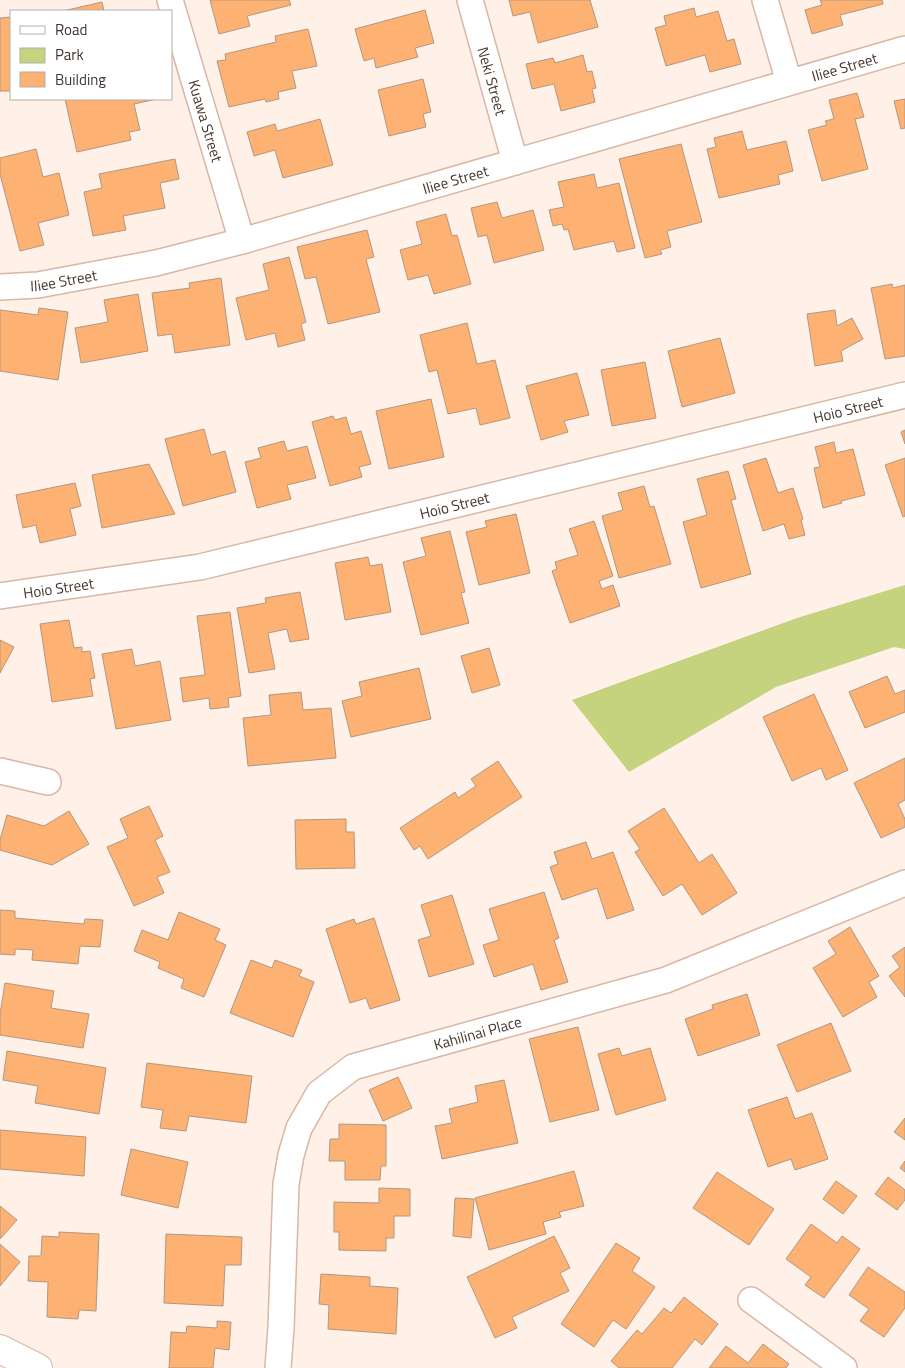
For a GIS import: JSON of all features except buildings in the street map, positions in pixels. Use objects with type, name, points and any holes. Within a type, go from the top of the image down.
[{"type":"street","name":"Kuawa Street","points":[[170,0],[242,241]]},
{"type":"street","name":"Neki Street","points":[[470,0],[515,162]]},
{"type":"street","points":[[765,0],[789,82]]},
{"type":"street","name":"Iliee Street","points":[[0,287],[38,285],[156,263],[242,241],[905,49]]},
{"type":"street","name":"Hoio Street","points":[[0,596],[200,567],[905,396]]},
{"type":"street","points":[[0,772],[48,782]]},
{"type":"street","name":"Kahilinai Place","points":[[278,1368],[286,1184],[291,1155],[299,1128],[319,1093],[353,1067],[666,980],[905,883]]},
{"type":"street","points":[[751,1300],[844,1368]]},
{"type":"street","points":[[0,1349],[38,1368]]},
{"type":"green space","points":[[905,585],[905,649],[894,647],[776,687],[629,772],[572,700],[797,618]]}]
